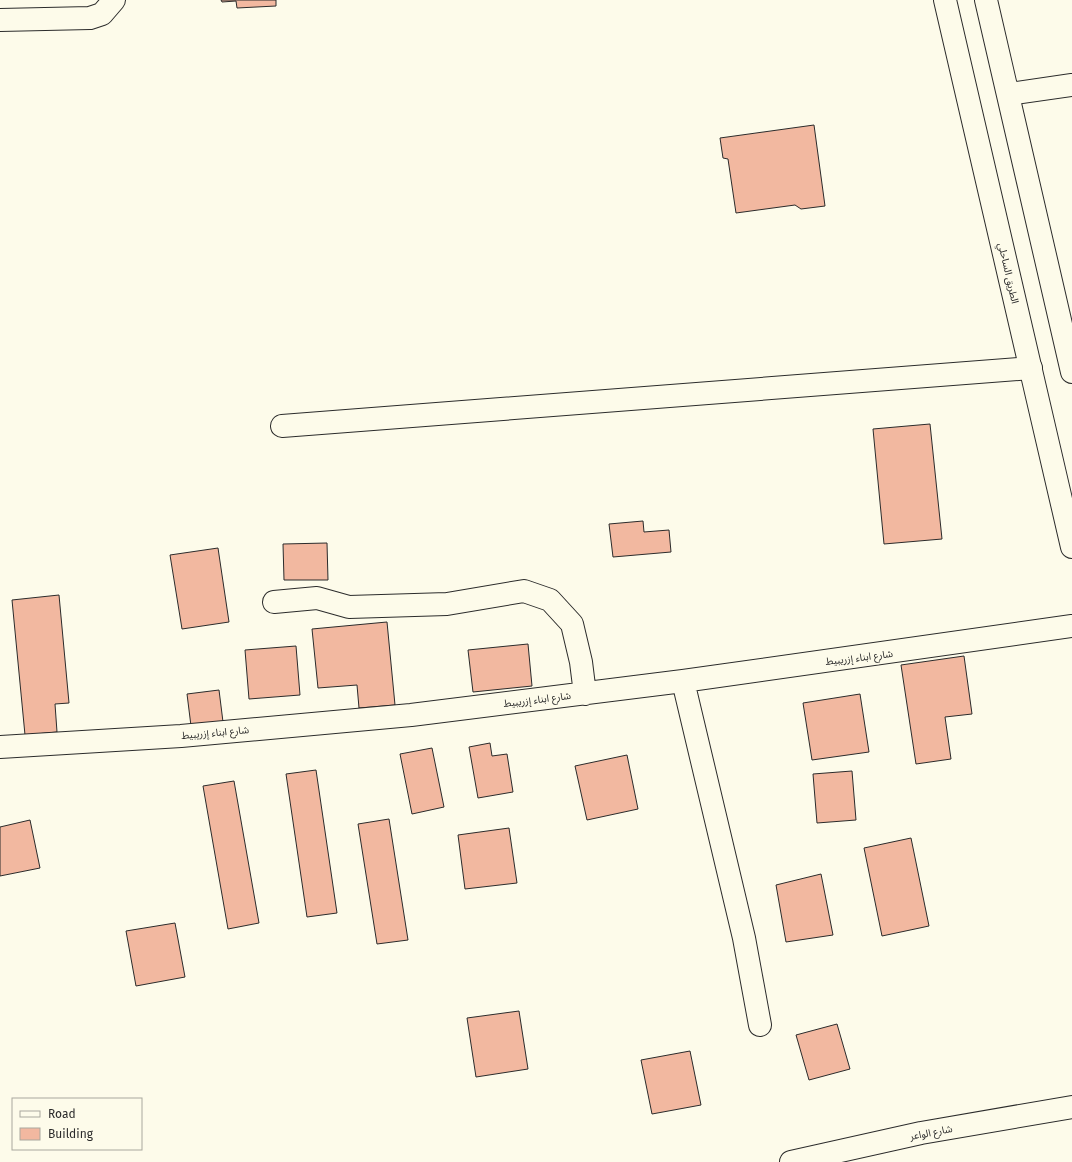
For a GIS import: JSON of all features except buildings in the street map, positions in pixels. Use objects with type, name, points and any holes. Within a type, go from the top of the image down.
[{"type":"main road","points":[[0,20],[90,18],[102,14],[114,0]]},
{"type":"main road","name":"الطريق الساحلي","points":[[945,0],[1072,547]]},
{"type":"main road","points":[[986,0],[1009,94],[1072,372]]},
{"type":"main road","points":[[1009,94],[1072,84]]},
{"type":"main road","points":[[282,426],[1031,368]]},
{"type":"main road","points":[[274,602],[317,598],[349,607],[447,604],[524,591],[550,600],[572,624],[581,662],[585,694]]},
{"type":"main road","name":"شارع ابناء إزريبيط","points":[[0,747],[181,736],[411,715],[683,681],[1072,626]]},
{"type":"main road","points":[[683,681],[743,931],[760,1026]]},
{"type":"main road","name":"شارع الواعر","points":[[791,1162],[921,1134],[1072,1107]]}]
